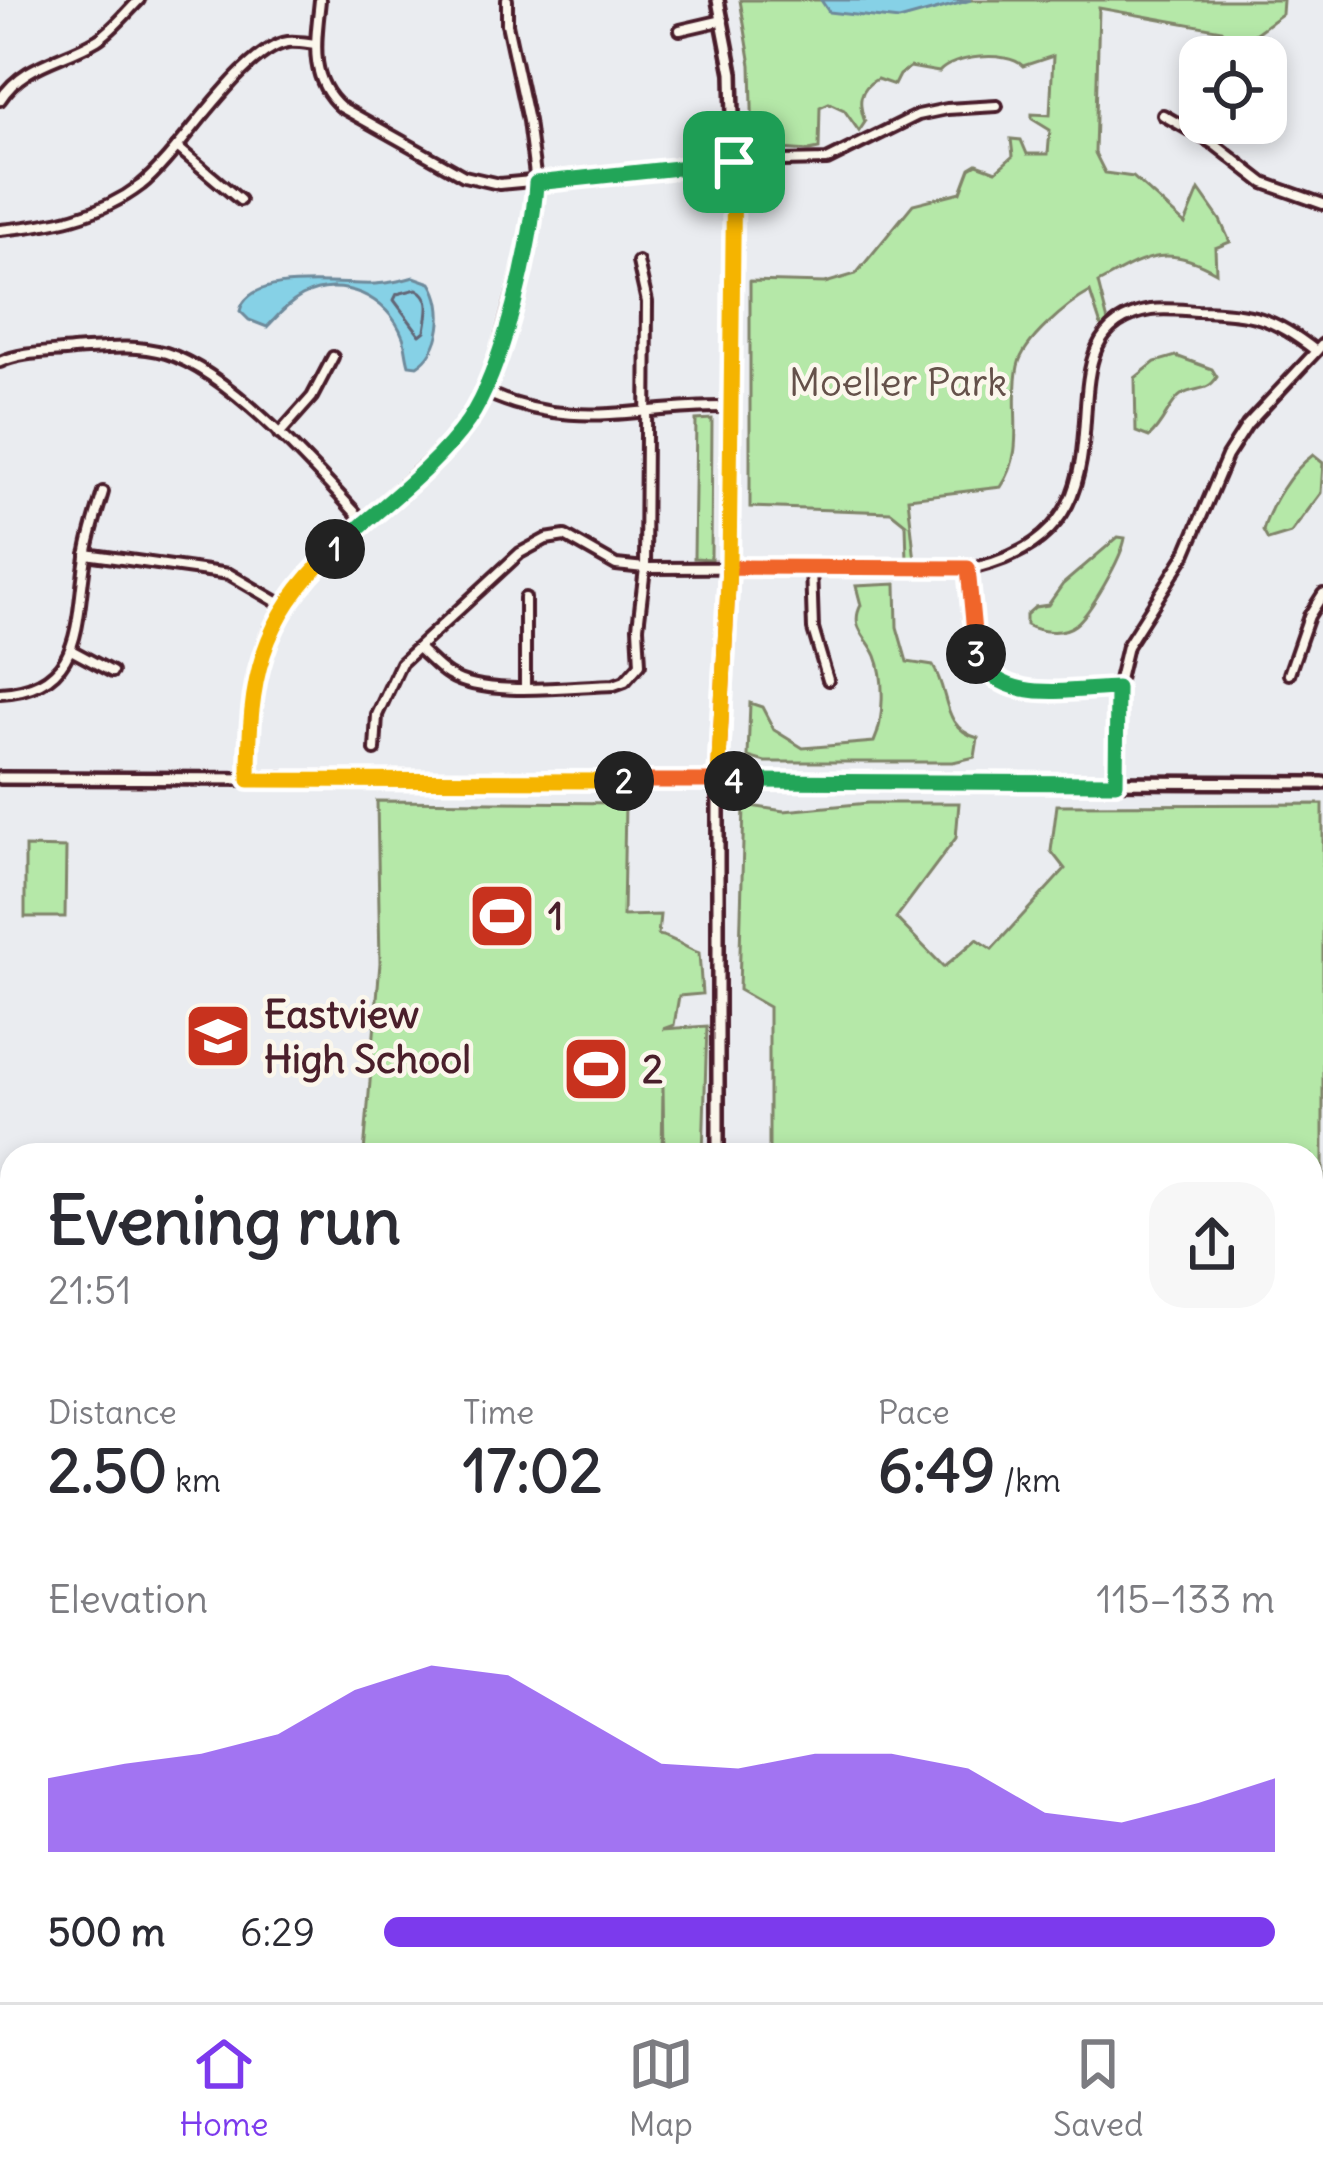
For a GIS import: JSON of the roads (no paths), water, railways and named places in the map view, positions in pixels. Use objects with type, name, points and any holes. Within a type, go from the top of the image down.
[{"type":"street","points":[[0,100],[11,83],[32,67],[102,37],[140,0]]},
{"type":"street","points":[[320,0],[317,76],[328,96],[464,176],[499,184],[734,162],[827,160],[918,115],[997,106]]},
{"type":"street","points":[[249,780],[254,679],[268,634],[284,606],[310,573],[456,436],[485,392],[529,243],[536,183],[507,24],[507,0]]},
{"type":"street","points":[[718,0],[732,73],[734,162],[729,567],[718,781],[718,1143]]},
{"type":"street","points":[[680,30],[723,20]]},
{"type":"street","points":[[0,230],[49,226],[96,212],[142,184],[256,56],[286,42],[316,44]]},
{"type":"street","points":[[1163,115],[1214,144],[1264,183],[1323,204]]},
{"type":"street","points":[[177,147],[240,200]]},
{"type":"street","points":[[420,650],[450,676],[467,683],[525,687],[614,685],[625,681],[640,664],[646,302],[638,262]]},
{"type":"street","points":[[376,750],[376,716],[401,663],[520,554],[546,539],[565,536],[616,565],[645,568],[968,568],[1007,559],[1030,548],[1066,509],[1083,464],[1089,363],[1105,335],[1120,322],[1162,310],[1240,313],[1282,325],[1319,348],[1258,410],[1227,456],[1192,542],[1127,646],[1117,688],[1116,783]]},
{"type":"street","points":[[0,362],[22,355],[110,347],[154,350],[205,372],[279,434],[364,522]]},
{"type":"street","points":[[279,434],[312,397],[334,357]]},
{"type":"street","points":[[485,392],[522,408],[560,416],[731,406]]},
{"type":"street","points":[[0,693],[43,682],[71,650],[79,623],[86,554],[103,492]]},
{"type":"street","points":[[86,554],[216,571],[241,579],[284,606]]},
{"type":"street","points":[[811,567],[813,629],[827,680]]},
{"type":"street","points":[[968,568],[974,645],[980,664],[992,678],[1022,689],[1117,688]]},
{"type":"street","points":[[1289,674],[1309,616],[1323,594]]},
{"type":"street","points":[[525,598],[525,687]]},
{"type":"street","points":[[71,650],[112,672]]},
{"type":"street","points":[[0,778],[1323,783]]},
{"type":"water","points":[[821,0],[971,0],[899,20],[829,12]]},
{"type":"water","points":[[414,277],[431,283],[440,316],[432,350],[417,366],[409,365],[403,337],[386,311],[347,289],[317,290],[302,296],[267,327],[240,311],[247,298],[278,285],[375,284]]},
{"type":"place","name":"1","points":[[502,916]]},
{"type":"place","name":"Eastview High School","points":[[218,1036]]},
{"type":"place","name":"2","points":[[596,1069]]},
{"type":"park label","name":"Moeller Park","points":[[898,382]]}]
